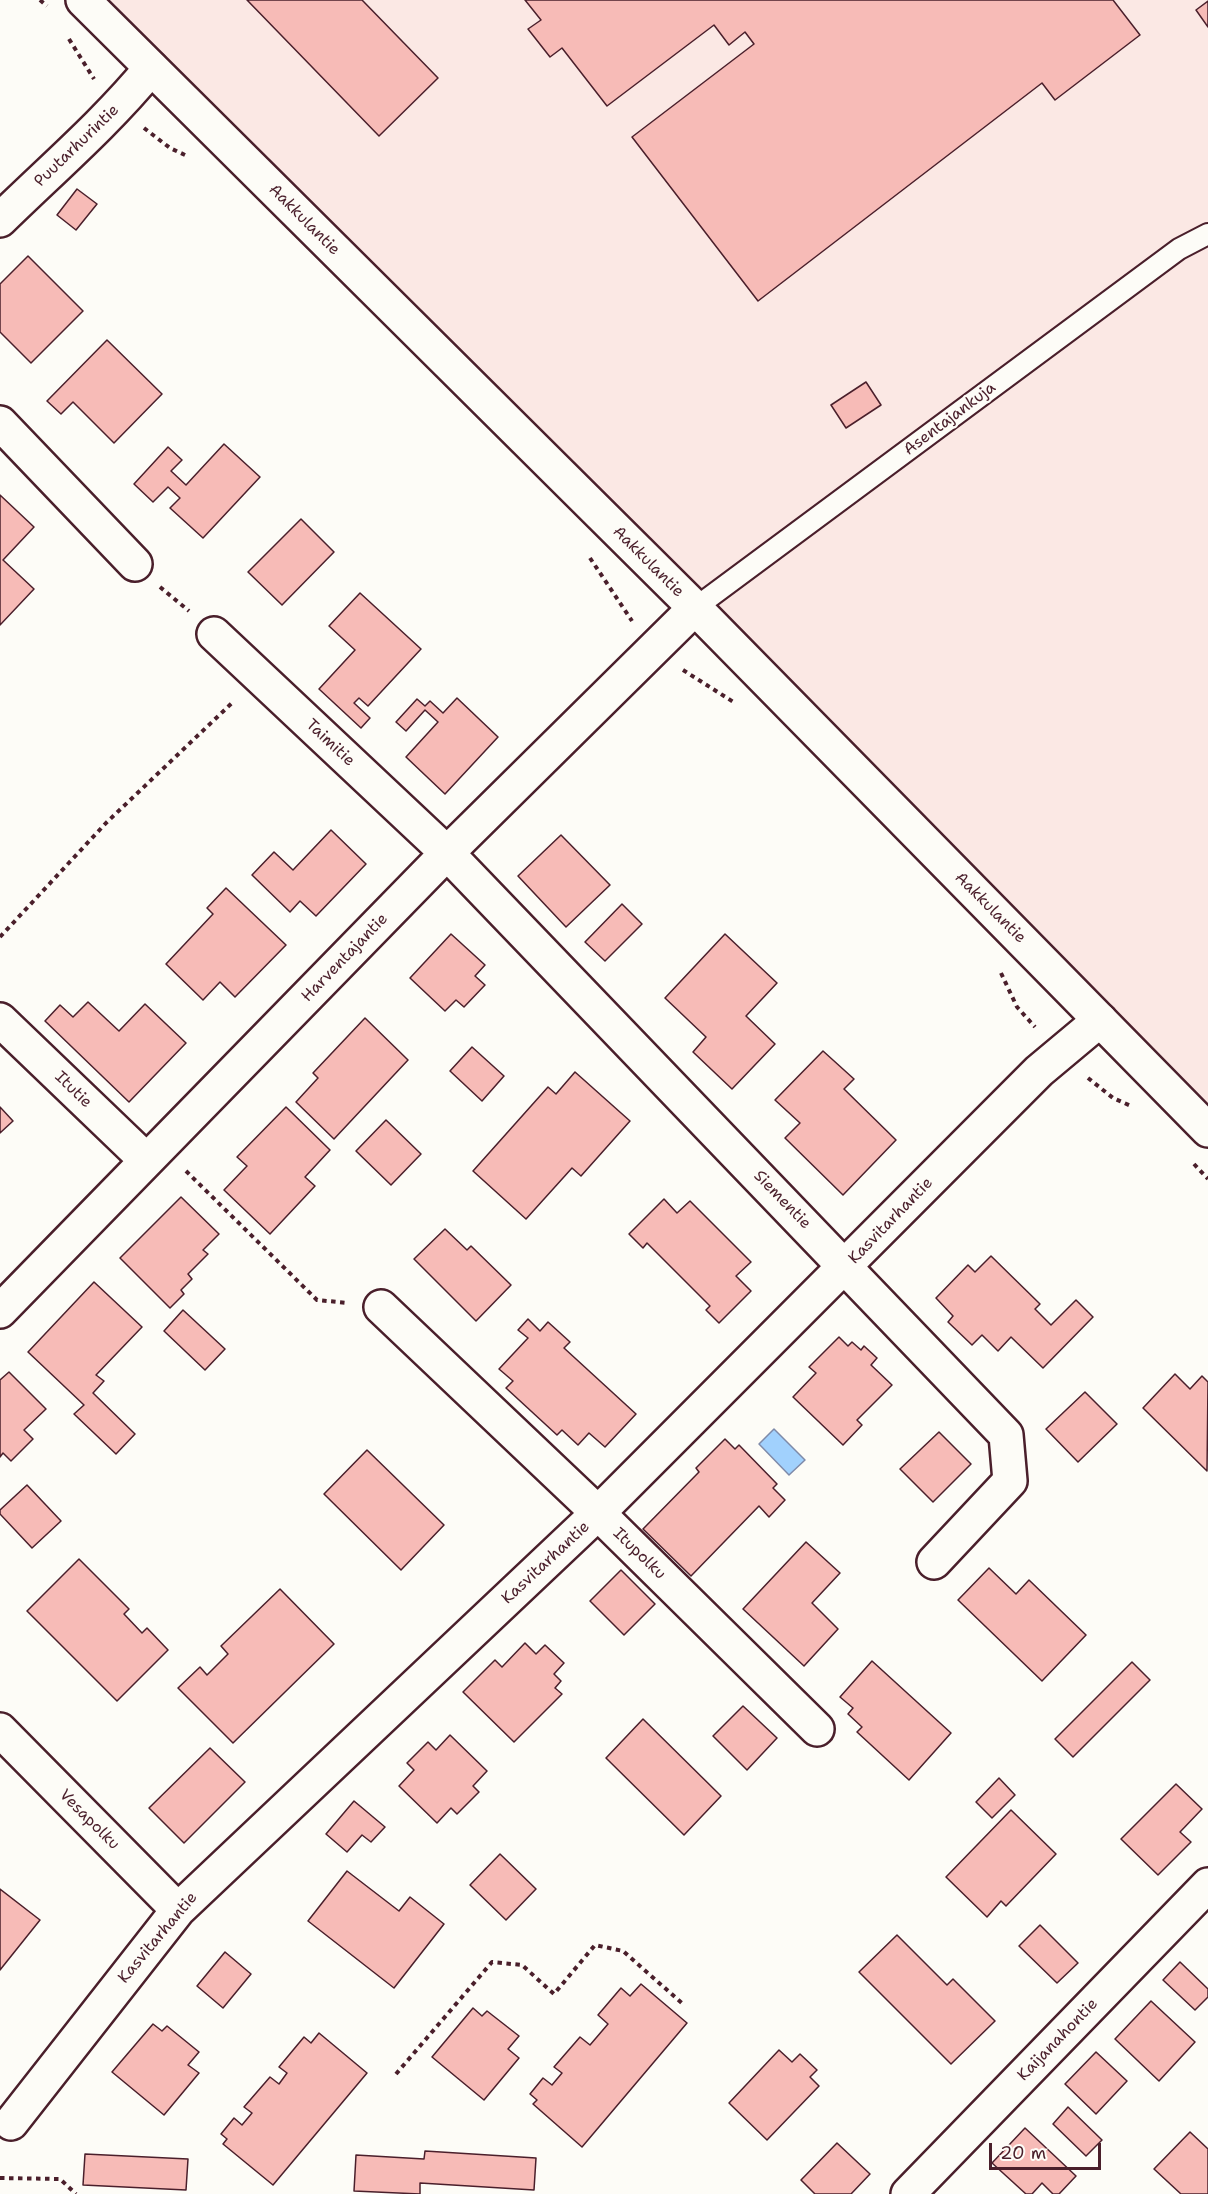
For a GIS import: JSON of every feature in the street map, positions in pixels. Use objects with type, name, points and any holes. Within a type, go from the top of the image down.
[{"type":"street","name":"Aakkulantie","points":[[83,0],[695,608],[1208,1130]]},
{"type":"street","name":"Puutarhurintie","points":[[0,220],[97,124],[120,106],[152,68]]},
{"type":"street","points":[[0,423],[135,564]]},
{"type":"street","name":"Harventajantie","points":[[0,1311],[447,854],[656,644],[695,608]]},
{"type":"street","name":"Taimitie","points":[[214,634],[447,854]]},
{"type":"street","name":"Siementie","points":[[447,854],[1006,1435],[1010,1481],[934,1562]]},
{"type":"street","name":"Itutie","points":[[0,1020],[154,1154]]},
{"type":"street","name":"Kasvitarhantie","points":[[11,2123],[178,1910],[598,1513],[1059,1053],[1100,1020]]},
{"type":"street","name":"Itupolku","points":[[381,1307],[598,1513],[817,1729]]},
{"type":"street","name":"Vesapolku","points":[[0,1730],[178,1910]]},
{"type":"street","name":"Kaijanahontie","points":[[908,2194],[1208,1885]]},
{"type":"lane","name":"Asentajankuja","points":[[695,608],[1179,249],[1208,234]]},
{"type":"path","points":[[40,0],[50,10]]},
{"type":"path","points":[[65,31],[84,66],[120,106],[155,138],[194,160]]},
{"type":"path","points":[[586,553],[632,621],[680,668],[737,704]]},
{"type":"path","points":[[135,564],[214,634]]},
{"type":"path","points":[[0,937],[106,823],[260,677]]},
{"type":"path","points":[[996,967],[1017,1007],[1059,1053],[1100,1089],[1140,1113]]},
{"type":"path","points":[[154,1154],[316,1300],[381,1307]]},
{"type":"path","points":[[1192,1163],[1208,1179]]},
{"type":"path","points":[[396,2074],[492,1962],[522,1965],[554,1994],[595,1945],[623,1951],[684,2005]]},
{"type":"path","points":[[0,2178],[60,2179],[76,2194]]},
{"type":"shaded area","points":[[87,0],[1208,0],[1208,1130]]},
{"type":"water","points":[[774,1429],[805,1460],[789,1475],[759,1444]]},
{"type":"building","points":[[247,0],[362,0],[438,78],[379,136]]},
{"type":"building","points":[[525,0],[1113,0],[1140,35],[1055,100],[1042,83],[758,301],[632,137],[754,44],[745,32],[729,45],[714,25],[607,106],[562,48],[550,57],[528,29],[541,20]]},
{"type":"building","points":[[1208,1],[1208,27],[1196,10]]},
{"type":"building","points":[[77,189],[97,204],[76,230],[57,215]]},
{"type":"building","points":[[28,256],[83,311],[31,363],[0,332],[0,284]]},
{"type":"building","points":[[107,340],[162,394],[114,443],[73,402],[61,414],[47,401]]},
{"type":"building","points":[[866,382],[881,405],[846,428],[831,405]]},
{"type":"building","points":[[224,444],[260,477],[203,538],[170,508],[180,498],[168,487],[153,502],[134,484],[168,447],[182,460],[171,471],[186,485]]},
{"type":"building","points":[[0,495],[34,527],[3,560],[34,589],[0,625]]},
{"type":"building","points":[[301,519],[334,552],[282,605],[248,572]]},
{"type":"building","points":[[360,593],[421,649],[368,706],[359,698],[354,703],[370,718],[361,728],[319,689],[355,650],[329,626]]},
{"type":"building","points":[[457,698],[498,737],[445,794],[406,757],[438,722],[425,710],[406,731],[396,722],[417,699],[425,706],[430,701],[443,713]]},
{"type":"building","points":[[331,830],[366,864],[316,916],[300,901],[290,912],[252,875],[274,852],[293,870]]},
{"type":"building","points":[[561,835],[610,885],[566,927],[518,876]]},
{"type":"building","points":[[226,888],[286,945],[235,997],[220,982],[203,1000],[166,964],[213,914],[207,908]]},
{"type":"building","points":[[622,904],[642,924],[605,961],[585,942]]},
{"type":"building","points":[[451,934],[485,965],[475,976],[485,985],[464,1007],[456,1000],[445,1011],[410,978]]},
{"type":"building","points":[[725,934],[777,983],[746,1016],[775,1044],[732,1089],[693,1052],[706,1037],[665,998]]},
{"type":"building","points":[[88,1002],[119,1031],[145,1004],[186,1043],[129,1102],[45,1021],[60,1005],[73,1017]]},
{"type":"building","points":[[365,1018],[408,1060],[334,1139],[296,1102],[318,1078],[313,1073]]},
{"type":"building","points":[[472,1047],[504,1076],[482,1101],[450,1071]]},
{"type":"building","points":[[823,1051],[854,1079],[844,1089],[896,1140],[843,1195],[785,1138],[800,1123],[775,1100]]},
{"type":"building","points":[[575,1072],[630,1121],[581,1176],[572,1168],[526,1219],[473,1171],[548,1087],[556,1094]]},
{"type":"building","points":[[0,1107],[13,1121],[0,1133]]},
{"type":"building","points":[[286,1107],[330,1150],[305,1177],[315,1186],[270,1234],[224,1190],[247,1166],[237,1157]]},
{"type":"building","points":[[386,1120],[421,1154],[391,1185],[356,1151]]},
{"type":"building","points":[[181,1197],[219,1234],[203,1250],[208,1254],[188,1274],[192,1279],[181,1290],[184,1294],[170,1308],[120,1258]]},
{"type":"building","points":[[664,1199],[677,1213],[690,1201],[751,1262],[736,1276],[751,1291],[719,1323],[706,1310],[710,1306],[647,1243],[643,1248],[629,1234]]},
{"type":"building","points":[[445,1229],[467,1250],[471,1246],[511,1285],[476,1321],[414,1259]]},
{"type":"building","points":[[991,1256],[1040,1304],[1035,1309],[1051,1325],[1076,1300],[1093,1317],[1043,1368],[1011,1337],[998,1351],[982,1335],[972,1345],[948,1322],[953,1316],[936,1298],[968,1265],[975,1272]]},
{"type":"building","points":[[94,1282],[142,1327],[96,1375],[104,1381],[93,1393],[135,1434],[116,1454],[74,1414],[84,1405],[28,1352]]},
{"type":"building","points":[[183,1310],[225,1349],[205,1370],[164,1331]]},
{"type":"building","points":[[528,1319],[540,1331],[548,1322],[570,1342],[564,1348],[636,1414],[605,1447],[589,1433],[578,1445],[562,1430],[557,1435],[506,1388],[513,1381],[499,1369],[528,1338],[518,1330]]},
{"type":"building","points":[[839,1337],[848,1346],[852,1342],[861,1350],[864,1346],[877,1358],[871,1365],[892,1385],[857,1420],[862,1425],[843,1445],[793,1397],[816,1373],[809,1367]]},
{"type":"building","points":[[9,1372],[46,1409],[24,1430],[33,1439],[11,1461],[3,1453],[0,1457],[0,1380]]},
{"type":"building","points":[[1175,1374],[1190,1389],[1202,1376],[1208,1382],[1207,1471],[1143,1408]]},
{"type":"building","points":[[1085,1392],[1117,1424],[1078,1462],[1046,1429]]},
{"type":"building","points":[[939,1432],[971,1464],[933,1502],[900,1469]]},
{"type":"building","points":[[725,1439],[735,1449],[739,1445],[777,1484],[773,1488],[785,1500],[769,1517],[759,1506],[691,1576],[643,1529],[699,1472],[696,1468]]},
{"type":"building","points":[[367,1450],[444,1525],[401,1570],[324,1494]]},
{"type":"building","points":[[27,1485],[61,1521],[32,1548],[0,1514],[0,1510]]},
{"type":"building","points":[[806,1542],[840,1573],[812,1603],[838,1629],[804,1666],[743,1609]]},
{"type":"building","points":[[79,1559],[129,1609],[124,1614],[142,1633],[147,1628],[168,1650],[117,1701],[27,1611]]},
{"type":"building","points":[[989,1568],[1016,1594],[1029,1580],[1086,1635],[1042,1681],[958,1600]]},
{"type":"building","points":[[621,1570],[655,1604],[624,1635],[590,1601]]},
{"type":"building","points":[[280,1589],[334,1644],[233,1743],[178,1688],[200,1667],[207,1675],[228,1654],[221,1646]]},
{"type":"building","points":[[525,1643],[536,1654],[545,1645],[564,1663],[554,1674],[561,1681],[555,1688],[562,1694],[514,1742],[463,1692],[495,1660],[502,1667]]},
{"type":"building","points":[[872,1661],[951,1733],[909,1780],[857,1732],[862,1727],[848,1714],[853,1708],[840,1697]]},
{"type":"building","points":[[1132,1662],[1150,1680],[1073,1757],[1055,1739]]},
{"type":"building","points":[[743,1706],[777,1738],[747,1770],[713,1736]]},
{"type":"building","points":[[643,1719],[721,1796],[684,1835],[606,1758]]},
{"type":"building","points":[[450,1735],[487,1771],[473,1786],[479,1792],[457,1814],[451,1808],[437,1823],[399,1786],[414,1770],[407,1763],[428,1742],[436,1750]]},
{"type":"building","points":[[210,1748],[245,1782],[184,1843],[149,1808]]},
{"type":"building","points":[[999,1778],[1015,1795],[992,1818],[976,1802]]},
{"type":"building","points":[[1176,1784],[1202,1809],[1180,1832],[1191,1842],[1158,1875],[1121,1839]]},
{"type":"building","points":[[354,1801],[385,1827],[371,1842],[362,1835],[347,1852],[326,1834]]},
{"type":"building","points":[[1011,1810],[1056,1854],[1006,1906],[1001,1901],[987,1917],[946,1877]]},
{"type":"building","points":[[500,1854],[536,1889],[506,1920],[470,1885]]},
{"type":"building","points":[[347,1871],[399,1911],[410,1897],[444,1924],[394,1988],[308,1921]]},
{"type":"building","points":[[0,1889],[40,1920],[0,1970]]},
{"type":"building","points":[[1040,1925],[1078,1963],[1057,1983],[1019,1946]]},
{"type":"building","points":[[897,1935],[947,1985],[953,1979],[995,2021],[951,2064],[859,1972]]},
{"type":"building","points":[[225,1952],[251,1974],[223,2008],[197,1986]]},
{"type":"building","points":[[1180,1962],[1208,1989],[1208,1997],[1195,2010],[1163,1980]]},
{"type":"building","points":[[641,1984],[687,2023],[582,2147],[533,2104],[537,2100],[530,2094],[543,2078],[552,2085],[562,2073],[554,2067],[580,2037],[590,2045],[608,2024],[598,2015],[621,1988],[630,1996]]},
{"type":"building","points":[[1151,2001],[1195,2042],[1159,2081],[1115,2039]]},
{"type":"building","points":[[473,2008],[482,2016],[487,2011],[519,2036],[508,2049],[519,2058],[484,2100],[432,2057]]},
{"type":"building","points":[[153,2024],[162,2031],[167,2026],[199,2052],[188,2065],[199,2073],[164,2115],[112,2072]]},
{"type":"building","points":[[319,2033],[367,2073],[273,2185],[223,2144],[227,2139],[221,2134],[234,2118],[242,2125],[252,2113],[244,2107],[270,2077],[279,2084],[287,2073],[279,2067],[304,2037],[311,2043]]},
{"type":"building","points":[[779,2050],[792,2062],[800,2054],[817,2070],[810,2077],[819,2086],[767,2140],[729,2103]]},
{"type":"building","points":[[1096,2052],[1127,2081],[1096,2114],[1065,2084]]},
{"type":"building","points":[[1068,2107],[1102,2140],[1086,2156],[1053,2124]]},
{"type":"building","points":[[1025,2128],[1076,2176],[1059,2194],[1053,2194],[1042,2183],[1032,2194],[1026,2194],[992,2163]]},
{"type":"building","points":[[1190,2132],[1208,2149],[1208,2194],[1181,2194],[1154,2169]]},
{"type":"building","points":[[837,2143],[870,2174],[851,2194],[815,2194],[801,2180]]},
{"type":"building","points":[[425,2151],[536,2158],[534,2190],[420,2183],[420,2194],[354,2191],[356,2155],[424,2159]]},
{"type":"building","points":[[85,2154],[188,2159],[186,2190],[83,2185]]}]
